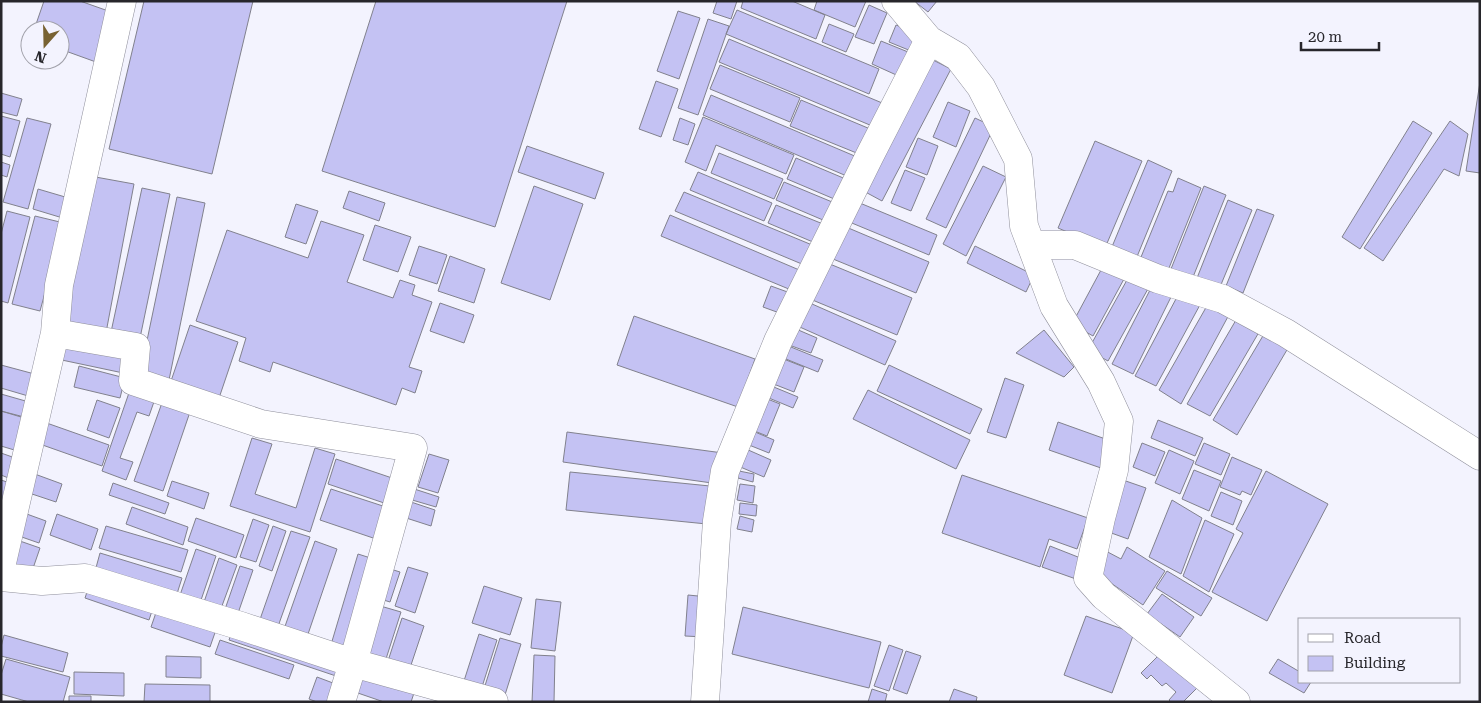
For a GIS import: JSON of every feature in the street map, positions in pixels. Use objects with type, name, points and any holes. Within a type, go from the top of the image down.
[{"type":"street","points":[[1,567],[55,333],[60,286],[122,1]]},
{"type":"street","points":[[896,1],[929,40],[958,57],[981,88],[1018,159],[1024,226],[1054,306],[1101,382],[1119,421],[1114,470],[1088,578],[1104,596],[1236,702]]},
{"type":"street","points":[[705,702],[717,521],[725,471],[778,340],[929,40]]},
{"type":"street","points":[[1031,245],[1076,245],[1158,279],[1223,299],[1286,333],[1480,456]]},
{"type":"street","points":[[55,333],[136,347],[133,381],[260,424],[413,448],[354,663],[340,702]]},
{"type":"street","points":[[1,578],[42,581],[85,578],[354,663],[494,702]]},
{"type":"building","points":[[44,1],[80,1],[114,13],[96,62],[70,53],[70,20],[37,20]]},
{"type":"building","points":[[144,1],[253,1],[212,174],[109,149]]},
{"type":"building","points":[[376,1],[567,1],[495,227],[322,171]]},
{"type":"building","points":[[717,1],[737,1],[731,19],[713,13]]},
{"type":"building","points":[[743,1],[792,1],[825,15],[816,39],[741,8]]},
{"type":"building","points":[[817,1],[866,1],[855,27],[814,10]]},
{"type":"building","points":[[914,1],[937,1],[928,12]]},
{"type":"building","points":[[869,5],[887,13],[874,44],[855,37]]},
{"type":"building","points":[[737,10],[879,69],[869,94],[726,34]]},
{"type":"building","points":[[678,11],[700,18],[679,79],[657,71]]},
{"type":"building","points":[[708,19],[729,26],[698,115],[678,108]]},
{"type":"building","points":[[829,24],[854,34],[846,52],[822,42]]},
{"type":"building","points":[[896,25],[918,33],[911,51],[889,42]]},
{"type":"building","points":[[729,39],[887,105],[877,128],[719,62]]},
{"type":"building","points":[[881,41],[913,54],[903,78],[872,64]]},
{"type":"building","points":[[927,57],[951,69],[882,201],[858,188]]},
{"type":"building","points":[[720,65],[800,98],[790,122],[710,89]]},
{"type":"building","points":[[656,81],[678,89],[661,137],[639,129]]},
{"type":"building","points":[[1480,82],[1480,173],[1466,171]]},
{"type":"building","points":[[1,93],[22,99],[17,116],[1,112]]},
{"type":"building","points":[[711,95],[857,157],[849,177],[703,115]]},
{"type":"building","points":[[801,100],[875,131],[864,156],[790,126]]},
{"type":"building","points":[[948,102],[970,111],[956,147],[933,137]]},
{"type":"building","points":[[1,116],[20,121],[10,157],[1,154]]},
{"type":"building","points":[[703,117],[794,155],[786,174],[716,145],[706,171],[685,162]]},
{"type":"building","points":[[27,118],[51,124],[28,209],[3,202]]},
{"type":"building","points":[[680,118],[695,124],[688,145],[673,140]]},
{"type":"building","points":[[975,118],[994,127],[946,228],[926,219]]},
{"type":"building","points":[[1413,121],[1432,133],[1360,249],[1342,237]]},
{"type":"building","points":[[1450,121],[1468,134],[1459,176],[1444,169],[1383,261],[1364,248]]},
{"type":"building","points":[[918,138],[938,146],[927,175],[906,167]]},
{"type":"building","points":[[1095,141],[1142,161],[1105,248],[1058,228]]},
{"type":"building","points":[[527,146],[604,173],[595,199],[518,172]]},
{"type":"building","points":[[719,153],[783,179],[774,199],[711,173]]},
{"type":"building","points":[[796,158],[848,180],[839,201],[787,179]]},
{"type":"building","points":[[1148,160],[1172,171],[1134,264],[1109,254]]},
{"type":"building","points":[[1,162],[10,165],[7,177],[1,175]]},
{"type":"building","points":[[983,166],[1006,177],[966,256],[943,244]]},
{"type":"building","points":[[905,170],[925,178],[911,211],[891,203]]},
{"type":"building","points":[[698,172],[772,203],[764,221],[690,190]]},
{"type":"building","points":[[90,176],[134,184],[105,338],[61,330]]},
{"type":"building","points":[[1178,178],[1201,188],[1167,273],[1139,262],[1168,191],[1173,192]]},
{"type":"building","points":[[784,182],[837,204],[830,223],[776,200]]},
{"type":"building","points":[[534,186],[583,204],[550,300],[501,283]]},
{"type":"building","points":[[1204,186],[1226,195],[1191,282],[1169,274]]},
{"type":"building","points":[[142,188],[170,194],[140,338],[111,332]]},
{"type":"building","points":[[38,189],[72,199],[66,219],[33,209]]},
{"type":"building","points":[[349,191],[385,203],[379,221],[343,208]]},
{"type":"building","points":[[684,192],[817,247],[809,267],[675,211]]},
{"type":"building","points":[[177,197],[205,203],[169,380],[140,374]]},
{"type":"building","points":[[1228,200],[1252,210],[1220,287],[1197,278]]},
{"type":"building","points":[[855,201],[937,235],[929,255],[847,221]]},
{"type":"building","points":[[296,204],[318,211],[306,244],[285,237]]},
{"type":"building","points":[[776,205],[828,226],[820,245],[768,223]]},
{"type":"building","points":[[1257,209],[1274,215],[1243,293],[1226,286]]},
{"type":"building","points":[[7,211],[30,217],[8,303],[1,301],[1,234]]},
{"type":"building","points":[[670,215],[804,272],[796,292],[661,236]]},
{"type":"building","points":[[35,216],[64,223],[40,311],[12,304]]},
{"type":"building","points":[[321,221],[364,235],[347,282],[393,298],[400,280],[415,285],[412,295],[432,302],[409,367],[422,371],[415,393],[402,388],[396,405],[273,362],[270,372],[239,361],[246,338],[196,321],[227,230],[308,258]]},
{"type":"building","points":[[375,225],[411,237],[398,272],[363,260]]},
{"type":"building","points":[[846,227],[929,262],[916,293],[833,259]]},
{"type":"building","points":[[419,246],[447,255],[437,284],[409,275]]},
{"type":"building","points":[[975,246],[1034,275],[1026,292],[967,263]]},
{"type":"building","points":[[450,256],[485,269],[474,303],[438,291]]},
{"type":"building","points":[[825,262],[912,298],[897,335],[810,299]]},
{"type":"building","points":[[1101,270],[1124,279],[1093,336],[1072,324]]},
{"type":"building","points":[[1127,280],[1149,287],[1108,361],[1088,350]]},
{"type":"building","points":[[771,286],[793,294],[785,315],[763,307]]},
{"type":"building","points":[[1150,290],[1172,295],[1133,374],[1112,364]]},
{"type":"building","points":[[1177,297],[1201,303],[1156,386],[1135,376]]},
{"type":"building","points":[[803,300],[896,341],[885,365],[793,324]]},
{"type":"building","points":[[440,303],[474,315],[464,343],[430,331]]},
{"type":"building","points":[[1208,304],[1231,311],[1181,404],[1159,390]]},
{"type":"building","points":[[634,316],[755,359],[738,407],[617,365]]},
{"type":"building","points":[[1236,320],[1262,327],[1210,416],[1187,404]]},
{"type":"building","points":[[190,325],[238,342],[217,404],[169,387]]},
{"type":"building","points":[[796,329],[817,338],[811,353],[789,345]]},
{"type":"building","points":[[1267,329],[1291,343],[1237,435],[1213,420]]},
{"type":"building","points":[[1044,330],[1074,367],[1064,377],[1016,353]]},
{"type":"building","points":[[61,340],[132,354],[128,374],[57,359]]},
{"type":"building","points":[[786,345],[823,360],[818,372],[781,357]]},
{"type":"building","points":[[781,358],[804,367],[794,392],[771,383]]},
{"type":"building","points":[[1,365],[42,376],[35,398],[1,388]]},
{"type":"building","points":[[889,365],[982,409],[970,434],[877,391]]},
{"type":"building","points":[[79,366],[125,378],[120,398],[74,387]]},
{"type":"building","points":[[1005,378],[1024,385],[1006,438],[987,432]]},
{"type":"building","points":[[769,385],[798,397],[793,408],[764,396]]},
{"type":"building","points":[[131,387],[156,396],[149,416],[137,412],[120,458],[133,462],[126,480],[102,471]]},
{"type":"building","points":[[868,390],[970,440],[956,469],[853,419]]},
{"type":"building","points":[[1,394],[36,404],[32,419],[1,411]]},
{"type":"building","points":[[765,398],[780,404],[767,436],[752,430]]},
{"type":"building","points":[[97,400],[120,408],[109,438],[87,430]]},
{"type":"building","points":[[163,400],[191,409],[163,491],[134,481]]},
{"type":"building","points":[[1,411],[31,420],[21,452],[1,446]]},
{"type":"building","points":[[1158,420],[1203,438],[1195,456],[1151,438]]},
{"type":"building","points":[[41,421],[109,445],[102,466],[34,442]]},
{"type":"building","points":[[1058,422],[1111,441],[1101,468],[1049,450]]},
{"type":"building","points":[[567,432],[723,453],[719,484],[563,462]]},
{"type":"building","points":[[755,432],[774,440],[769,453],[749,445]]},
{"type":"building","points":[[252,438],[272,444],[255,494],[296,508],[315,448],[335,454],[310,532],[230,506]]},
{"type":"building","points":[[1142,443],[1165,452],[1155,476],[1133,467]]},
{"type":"building","points":[[1204,443],[1230,454],[1221,475],[1195,464]]},
{"type":"building","points":[[746,449],[771,460],[764,477],[738,466]]},
{"type":"building","points":[[1169,450],[1194,461],[1180,494],[1155,483]]},
{"type":"building","points":[[1,453],[18,459],[11,479],[1,475]]},
{"type":"building","points":[[429,454],[449,460],[438,493],[418,487]]},
{"type":"building","points":[[1232,457],[1262,470],[1251,495],[1242,491],[1240,495],[1220,487]]},
{"type":"building","points":[[336,459],[398,480],[390,505],[328,484]]},
{"type":"building","points":[[1194,470],[1221,481],[1209,511],[1182,499]]},
{"type":"building","points":[[739,471],[754,474],[753,482],[738,478]]},
{"type":"building","points":[[1266,471],[1328,504],[1267,621],[1212,592],[1243,533],[1236,529]]},
{"type":"building","points":[[570,472],[720,487],[717,525],[566,510]]},
{"type":"building","points":[[32,473],[62,484],[56,502],[26,492]]},
{"type":"building","points":[[962,475],[1088,518],[1077,549],[1049,539],[1040,567],[942,533]]},
{"type":"building","points":[[1120,479],[1146,488],[1128,539],[1103,530]]},
{"type":"building","points":[[1,480],[13,484],[7,503],[1,501]]},
{"type":"building","points":[[172,481],[209,493],[204,509],[167,496]]},
{"type":"building","points":[[113,483],[169,503],[165,514],[109,495]]},
{"type":"building","points":[[740,484],[755,486],[753,503],[737,500]]},
{"type":"building","points":[[405,486],[439,497],[436,507],[402,497]]},
{"type":"building","points":[[331,489],[392,509],[382,541],[320,520]]},
{"type":"building","points":[[1221,492],[1242,501],[1233,525],[1211,516]]},
{"type":"building","points":[[405,500],[435,510],[431,526],[400,516]]},
{"type":"building","points":[[1172,500],[1202,518],[1181,574],[1149,557]]},
{"type":"building","points":[[740,503],[757,505],[756,516],[739,514]]},
{"type":"building","points":[[132,507],[188,527],[183,545],[126,524]]},
{"type":"building","points":[[24,513],[46,521],[39,543],[16,535]]},
{"type":"building","points":[[57,514],[98,529],[91,550],[50,535]]},
{"type":"building","points":[[740,516],[754,520],[752,532],[737,529]]},
{"type":"building","points":[[196,518],[244,535],[236,558],[188,541]]},
{"type":"building","points":[[253,519],[269,525],[256,562],[240,557]]},
{"type":"building","points":[[1205,520],[1234,534],[1209,592],[1183,576]]},
{"type":"building","points":[[106,526],[188,550],[181,572],[99,548]]},
{"type":"building","points":[[273,526],[286,531],[272,571],[259,566]]},
{"type":"building","points":[[291,531],[310,537],[276,632],[258,625]]},
{"type":"building","points":[[17,540],[40,548],[30,577],[7,569]]},
{"type":"building","points":[[315,541],[337,549],[306,640],[283,632]]},
{"type":"building","points":[[1050,546],[1083,559],[1076,579],[1042,567]]},
{"type":"building","points":[[1127,547],[1165,571],[1143,605],[1102,577],[1102,549],[1121,559]]},
{"type":"building","points":[[196,549],[216,556],[199,606],[179,598]]},
{"type":"building","points":[[100,553],[182,578],[175,600],[94,575]]},
{"type":"building","points":[[358,554],[380,561],[352,655],[330,648]]},
{"type":"building","points":[[219,558],[237,565],[219,614],[202,608]]},
{"type":"building","points":[[240,566],[253,570],[236,619],[223,615]]},
{"type":"building","points":[[384,567],[400,572],[390,602],[374,597]]},
{"type":"building","points":[[408,567],[428,573],[415,613],[395,606]]},
{"type":"building","points":[[1167,571],[1212,598],[1201,616],[1156,588]]},
{"type":"building","points":[[90,583],[154,605],[149,620],[85,598]]},
{"type":"building","points":[[484,586],[522,598],[510,635],[472,623]]},
{"type":"building","points":[[1162,594],[1194,617],[1180,637],[1147,614]]},
{"type":"building","points":[[688,595],[708,597],[705,637],[685,636]]},
{"type":"building","points":[[536,599],[561,602],[555,651],[531,648]]},
{"type":"building","points":[[159,604],[218,624],[210,647],[151,627]]},
{"type":"building","points":[[377,605],[401,612],[385,662],[361,654]]},
{"type":"building","points":[[743,607],[881,642],[869,688],[732,654]]},
{"type":"building","points":[[1086,616],[1134,633],[1112,693],[1064,675]]},
{"type":"building","points":[[402,618],[424,626],[409,671],[387,664]]},
{"type":"building","points":[[233,628],[343,666],[339,677],[229,640]]},
{"type":"building","points":[[479,634],[497,640],[481,690],[463,684]]},
{"type":"building","points":[[4,635],[68,653],[63,672],[1,656]]},
{"type":"building","points":[[500,638],[521,644],[504,698],[483,692]]},
{"type":"building","points":[[220,640],[294,665],[289,679],[215,654]]},
{"type":"building","points":[[889,645],[903,650],[889,691],[874,686]]},
{"type":"building","points":[[1164,650],[1199,686],[1183,702],[1171,702],[1169,700],[1176,692],[1166,683],[1162,686],[1151,675],[1147,679],[1141,673]]},
{"type":"building","points":[[906,651],[921,656],[907,694],[893,689]]},
{"type":"building","points":[[534,655],[555,656],[554,702],[532,702]]},
{"type":"building","points":[[166,656],[201,657],[201,678],[166,677]]},
{"type":"building","points":[[6,659],[70,677],[63,702],[29,702],[1,694],[1,675]]},
{"type":"building","points":[[1278,659],[1298,671],[1298,683],[1310,683],[1304,693],[1269,673]]},
{"type":"building","points":[[359,668],[416,687],[411,702],[384,702],[352,691]]},
{"type":"building","points":[[74,672],[124,673],[124,696],[74,694]]},
{"type":"building","points":[[317,677],[341,686],[336,702],[317,702],[309,699]]},
{"type":"building","points":[[145,684],[210,685],[210,702],[144,702]]},
{"type":"building","points":[[872,689],[887,694],[885,702],[868,702]]},
{"type":"building","points":[[954,689],[977,697],[976,702],[949,702]]},
{"type":"building","points":[[69,696],[91,696],[91,702],[69,702]]}]
